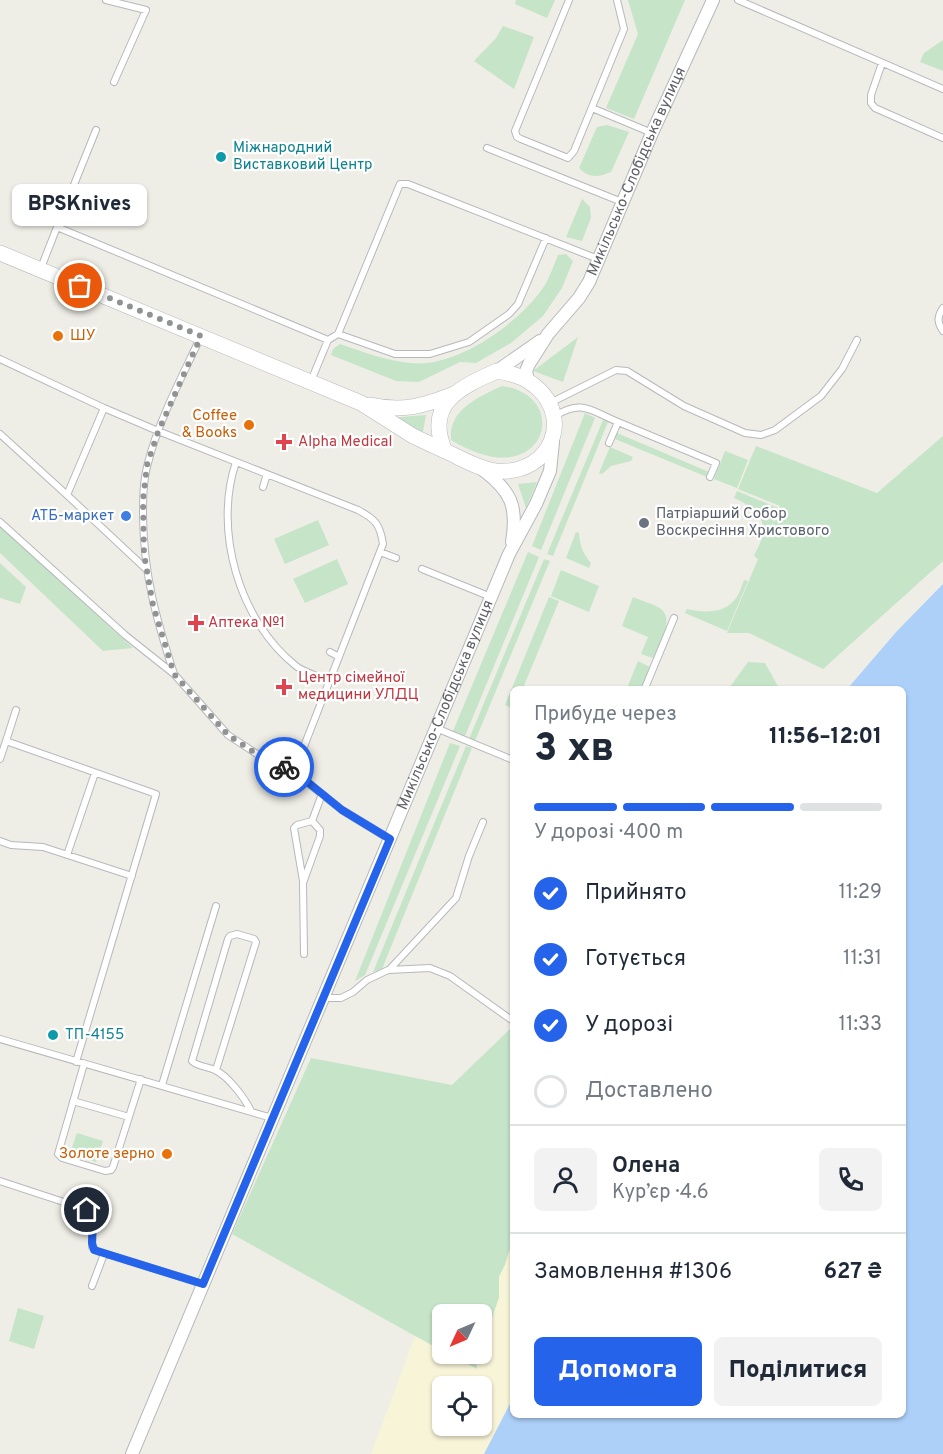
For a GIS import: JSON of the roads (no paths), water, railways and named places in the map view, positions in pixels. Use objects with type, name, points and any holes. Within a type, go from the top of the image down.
[{"type":"street","name":"Микільсько-Слобідська вулиця","points":[[528,381],[526,371],[528,364],[548,334],[579,298],[589,282],[651,132],[713,0]]},
{"type":"street","points":[[0,253],[362,403],[414,436],[479,467],[494,471],[519,470],[544,455],[553,442],[552,410],[542,392],[514,374],[498,371],[454,394],[422,406],[387,409],[362,403]]},
{"type":"street","name":"Микільсько-Слобідська вулиця","points":[[498,371],[548,334]]},
{"type":"street","points":[[445,451],[438,435],[439,421],[442,409],[454,394]]},
{"type":"street","name":"Микільсько-Слобідська вулиця","points":[[132,1454],[509,554],[536,504],[550,471],[553,442]]},
{"type":"street","name":"Микільсько-Слобідська вулиця","points":[[479,467],[501,484],[509,495],[515,525],[509,554]]},
{"type":"lane","points":[[106,0],[146,10],[114,82]]},
{"type":"lane","points":[[570,0],[515,131],[521,139],[568,158],[574,151],[624,29],[625,24],[616,0]]},
{"type":"lane","points":[[738,0],[943,89]]},
{"type":"lane","points":[[882,63],[871,95],[871,103],[875,108],[943,138]]},
{"type":"lane","points":[[592,108],[651,132]]},
{"type":"lane","points":[[40,270],[96,130]]},
{"type":"lane","points":[[487,148],[622,202]]},
{"type":"lane","points":[[312,381],[328,340],[338,334],[400,184],[408,184],[598,259]]},
{"type":"lane","points":[[57,227],[328,340]]},
{"type":"lane","points":[[338,334],[395,354],[430,354],[469,342],[509,314],[519,304],[546,238]]},
{"type":"lane","points":[[943,308],[938,317],[943,332]]},
{"type":"lane","points":[[174,674],[153,605],[146,569],[143,500],[147,465],[158,432],[201,336]]},
{"type":"lane","points":[[552,410],[616,370],[627,371],[684,406],[745,433],[761,435],[775,430],[821,396],[842,369],[857,340]]},
{"type":"lane","points":[[0,359],[158,432],[371,517],[381,529],[383,544],[294,771]]},
{"type":"lane","points":[[552,410],[580,406],[716,463],[710,477]]},
{"type":"lane","points":[[67,495],[104,408]]},
{"type":"lane","points":[[609,443],[618,422]]},
{"type":"lane","points":[[0,434],[146,569]]},
{"type":"lane","points":[[236,462],[230,481],[228,515],[230,554],[243,595],[268,636],[297,666],[329,681]]},
{"type":"lane","points":[[263,488],[267,474]]},
{"type":"lane","points":[[0,522],[125,635],[174,674],[228,735],[263,758],[294,771],[342,810],[390,839]]},
{"type":"lane","points":[[380,552],[396,558]]},
{"type":"lane","points":[[422,569],[491,597]]},
{"type":"lane","points":[[646,686],[674,618]]},
{"type":"lane","points":[[330,652],[339,657]]},
{"type":"lane","points":[[0,759],[16,710]]},
{"type":"lane","points":[[436,728],[510,759]]},
{"type":"lane","points":[[6,741],[156,794],[76,1062]]},
{"type":"lane","points":[[67,855],[95,773]]},
{"type":"lane","points":[[312,821],[322,794]]},
{"type":"lane","points":[[303,883],[321,832],[312,821]]},
{"type":"lane","points":[[304,954],[303,883],[294,828],[312,821]]},
{"type":"lane","points":[[323,998],[341,998],[353,992],[367,980],[388,970],[456,898],[469,856],[483,822]]},
{"type":"lane","points":[[0,841],[11,845],[43,847],[132,876]]},
{"type":"lane","points":[[162,1085],[216,906]]},
{"type":"lane","points":[[216,1070],[256,942],[254,939],[237,934],[228,939],[192,1058],[193,1063],[216,1070],[243,1096],[251,1111]]},
{"type":"lane","points":[[388,970],[430,968],[450,976],[510,1019]]},
{"type":"lane","points":[[0,1039],[272,1118]]},
{"type":"lane","points":[[84,1064],[58,1154],[63,1158],[105,1171],[109,1171],[112,1167],[141,1079]]},
{"type":"lane","points":[[73,1101],[129,1117]]},
{"type":"lane","points":[[0,1181],[91,1211],[93,1216],[92,1247],[104,1254],[203,1284]]},
{"type":"lane","points":[[92,1286],[104,1254]]},
{"type":"water","points":[[943,584],[943,1454],[484,1454],[510,1404],[510,1418],[906,1418],[906,686],[850,686],[897,631]]},
{"type":"place","name":"Міжнародний Виставковий Центр","points":[[221,157]]},
{"type":"place","name":"BPSKnives","points":[[80,286]]},
{"type":"place","name":"ШУ","points":[[58,336]]},
{"type":"place","name":"Coffee & Books","points":[[249,425]]},
{"type":"place","name":"Alpha Medical","points":[[284,442]]},
{"type":"place","name":"АТБ-маркет","points":[[126,516]]},
{"type":"place","name":"Патріарший Собор Воскресіння Христового","points":[[644,523]]},
{"type":"place","name":"Аптека №1","points":[[196,623]]},
{"type":"place","name":"Центр сімейної медицини УЛДЦ","points":[[284,687]]},
{"type":"place","name":"ТП-4155","points":[[53,1035]]},
{"type":"place","name":"Золоте зерно","points":[[167,1154]]}]
